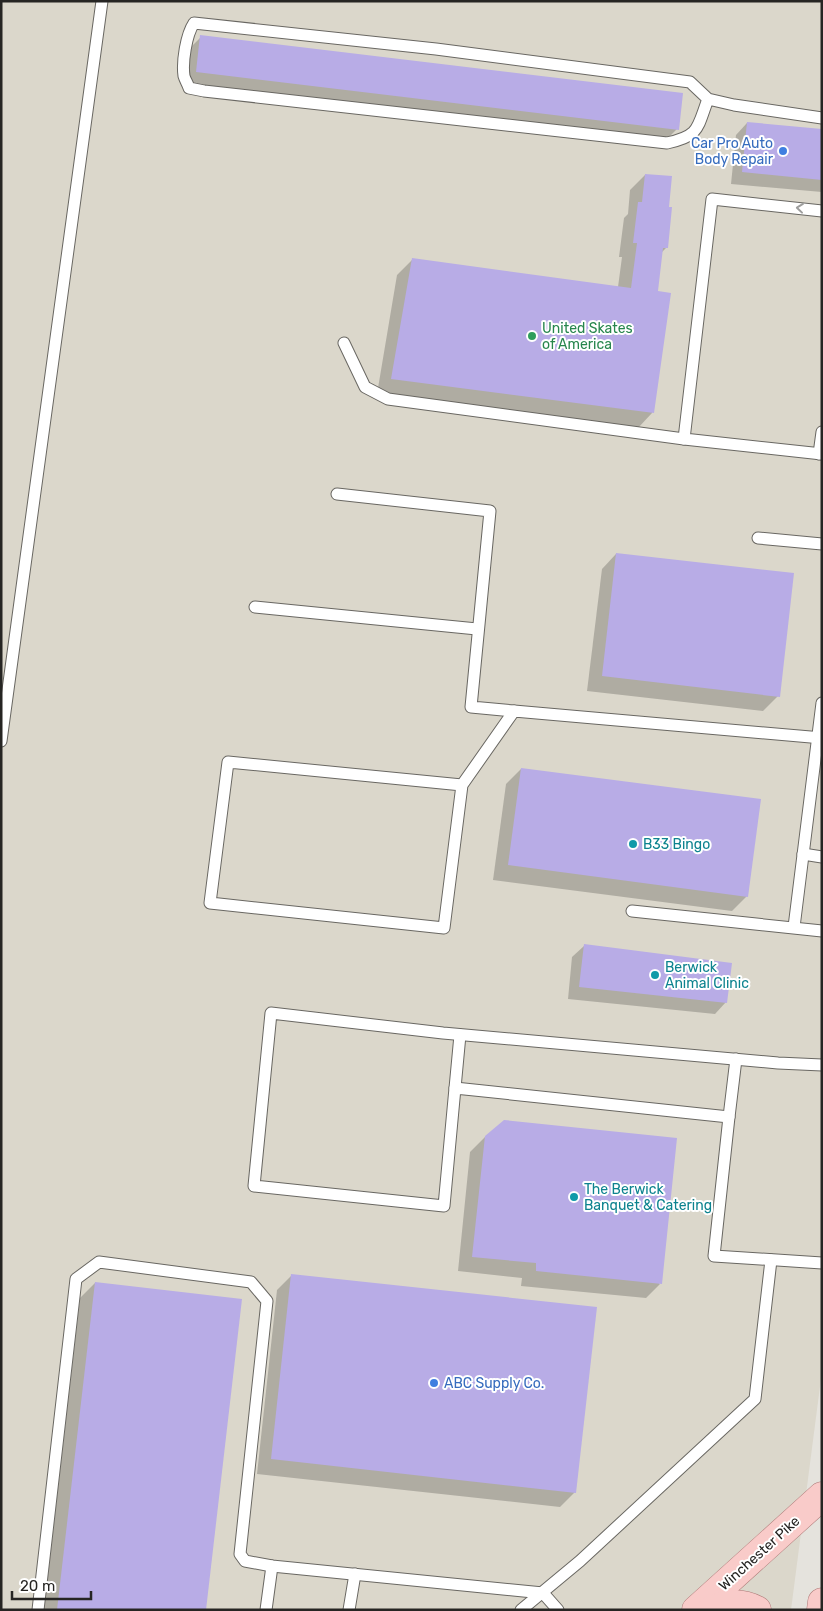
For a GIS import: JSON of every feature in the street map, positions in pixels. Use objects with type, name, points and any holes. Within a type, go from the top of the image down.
[{"type":"main road","name":"Winchester Pike","points":[[696,1610],[822,1496]]},
{"type":"main road","points":[[821,1610],[822,1602]]},
{"type":"main road","points":[[711,1610],[736,1603],[748,1605],[758,1610]]},
{"type":"lane","points":[[1,741],[102,1]]},
{"type":"lane","points":[[708,100],[697,129],[686,139],[667,143],[189,88],[184,77],[186,45],[188,32],[194,23],[436,49],[690,82],[708,100],[822,118]]},
{"type":"lane","points":[[684,439],[712,199],[822,211]]},
{"type":"lane","points":[[344,343],[366,387],[388,400],[684,439],[820,454],[822,432]]},
{"type":"lane","points":[[337,494],[490,510],[477,629],[471,707],[820,738]]},
{"type":"lane","points":[[758,538],[822,544]]},
{"type":"lane","points":[[255,607],[477,629]]},
{"type":"lane","points":[[794,927],[820,738],[822,704]]},
{"type":"lane","points":[[462,785],[228,762],[210,903],[444,928],[462,785],[514,711]]},
{"type":"lane","points":[[803,854],[822,857]]},
{"type":"lane","points":[[632,911],[822,931]]},
{"type":"lane","points":[[460,1035],[444,1206],[254,1186],[271,1013],[460,1035],[822,1065]]},
{"type":"lane","points":[[736,1059],[714,1256],[822,1263]]},
{"type":"lane","points":[[455,1088],[729,1116]]},
{"type":"lane","points":[[521,1610],[580,1561],[755,1399],[771,1260]]},
{"type":"lane","points":[[38,1610],[76,1280],[99,1262],[251,1282],[268,1301],[240,1554],[245,1561],[272,1566],[543,1593],[558,1610]]},
{"type":"lane","points":[[266,1610],[272,1566]]},
{"type":"lane","points":[[349,1610],[355,1574]]},
{"type":"shaded area","points":[[1,1],[822,1],[822,1371],[791,1610],[1,1610]]},
{"type":"building","points":[[200,35],[683,93],[679,130],[196,72]]},
{"type":"building","name":"Car Pro Auto Body Repair","points":[[747,122],[822,129],[822,180],[742,172]]},
{"type":"building","name":"United Skates of America","points":[[645,174],[672,176],[669,207],[672,207],[668,248],[663,248],[658,291],[671,293],[654,413],[391,379],[412,258],[631,288],[637,243],[633,243],[638,202],[642,202]]},
{"type":"building","points":[[616,553],[794,573],[780,697],[602,676]]},
{"type":"building","name":"B33 Bingo","points":[[521,768],[761,799],[748,897],[508,865]]},
{"type":"building","name":"Berwick Animal Clinic","points":[[584,944],[732,963],[727,1003],[579,987]]},
{"type":"building","name":"The Berwick Banquet & Catering","points":[[504,1120],[677,1138],[662,1284],[536,1271],[536,1263],[472,1257],[485,1136]]},
{"type":"building","name":"ABC Supply Co.","points":[[291,1274],[597,1307],[576,1493],[271,1459]]},
{"type":"building","points":[[95,1282],[242,1299],[206,1610],[57,1610]]},
{"type":"place","name":"Car Pro Auto Body Repair","points":[[783,151]]},
{"type":"place","name":"United Skates of America","points":[[532,336]]},
{"type":"place","name":"B33 Bingo","points":[[633,844]]},
{"type":"place","name":"Berwick Animal Clinic","points":[[655,975]]},
{"type":"place","name":"The Berwick Banquet & Catering","points":[[574,1197]]},
{"type":"place","name":"ABC Supply Co.","points":[[434,1383]]}]
